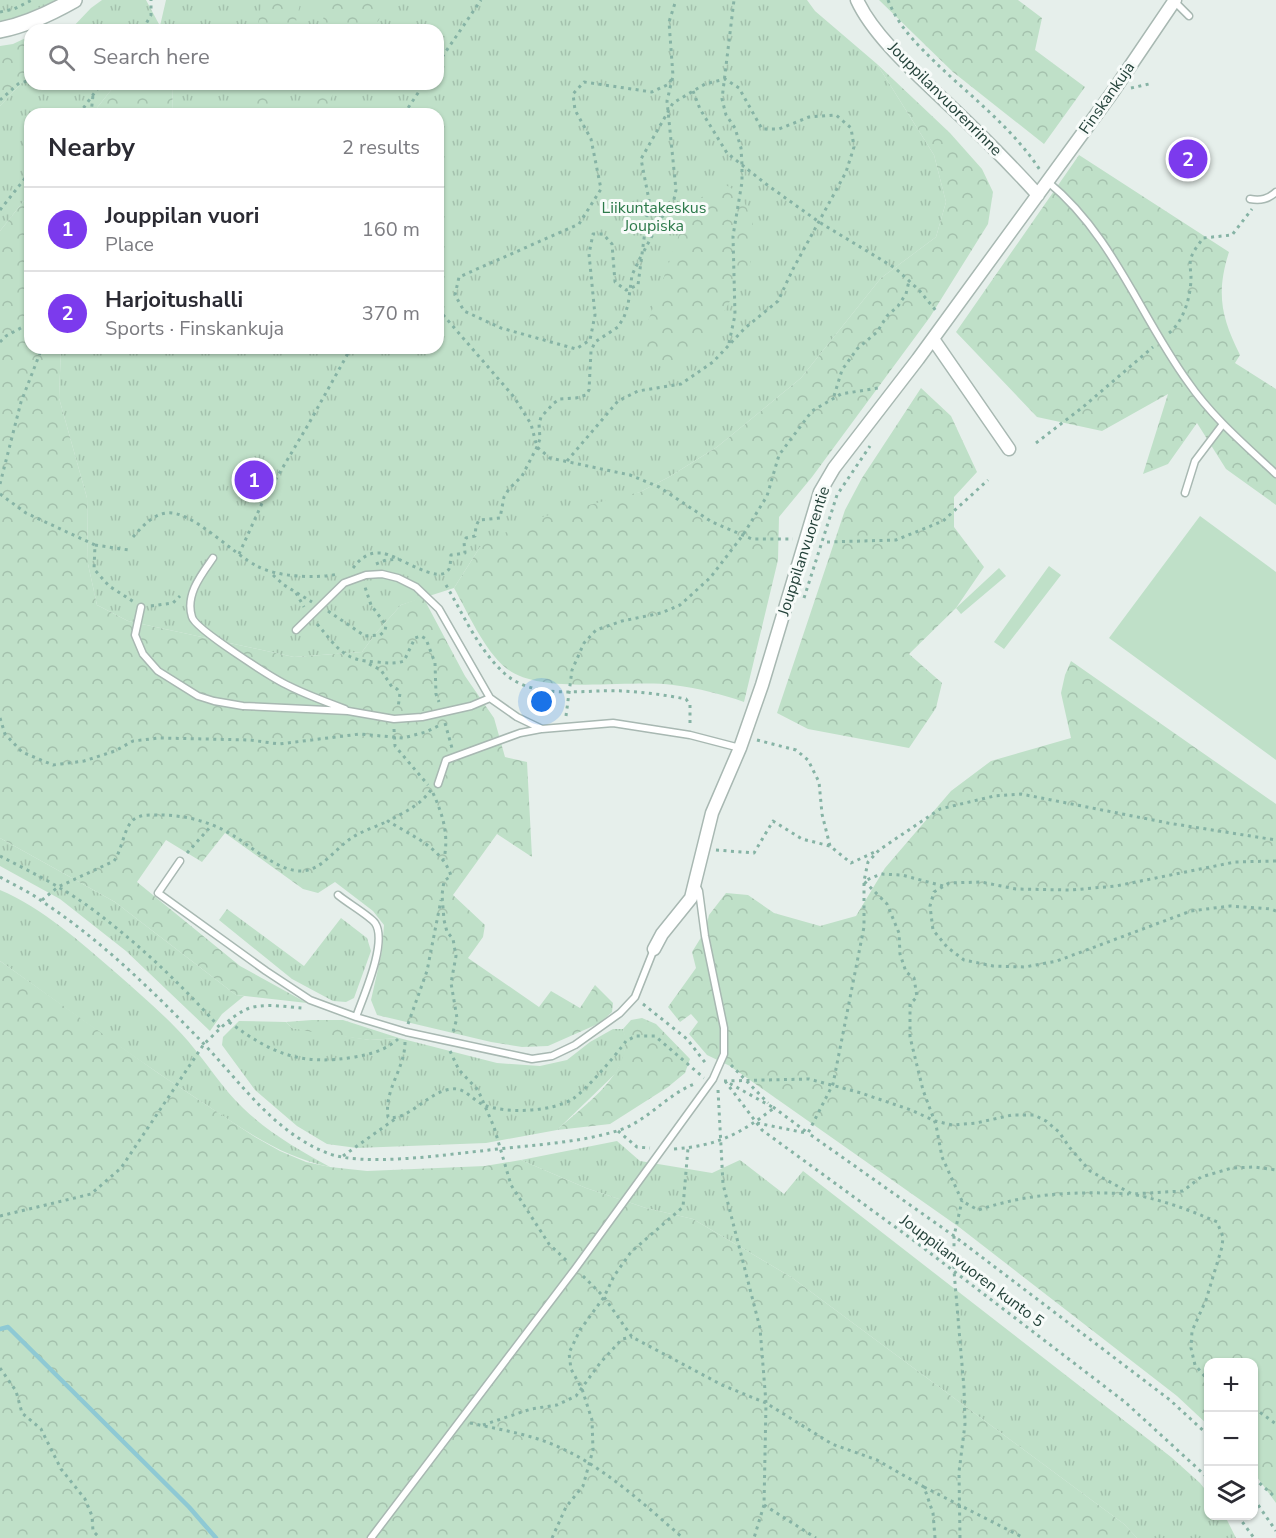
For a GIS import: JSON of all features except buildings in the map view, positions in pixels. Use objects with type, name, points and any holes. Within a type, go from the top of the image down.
[{"type":"street","points":[[0,30],[11,28],[56,10],[74,0]]},
{"type":"street","name":"Jouppilanvuorenrinne","points":[[857,0],[864,15],[913,70],[1038,195]]},
{"type":"street","name":"Finskankuja","points":[[1038,195],[1112,93],[1174,1]]},
{"type":"street","name":"Jouppilanvuorentie","points":[[654,949],[662,934],[691,898],[712,813],[740,748],[762,685],[820,492],[834,468],[933,339],[1038,195]]},
{"type":"street","points":[[933,339],[1009,449]]},
{"type":"lane","points":[[1174,1],[1189,16]]},
{"type":"lane","points":[[1047,181],[1064,194],[1102,240],[1188,383],[1223,424],[1276,474]]},
{"type":"lane","points":[[1250,199],[1258,201],[1276,192]]},
{"type":"lane","points":[[1185,493],[1195,461],[1223,424]]},
{"type":"lane","points":[[213,558],[198,581],[189,603],[192,620],[208,634],[286,685],[351,712]]},
{"type":"lane","points":[[296,630],[344,583],[366,575],[382,574],[398,578],[416,587],[439,609],[490,698],[517,717],[542,729]]},
{"type":"lane","points":[[141,607],[135,635],[143,654],[158,671],[198,696],[243,706],[351,712],[396,719],[422,717],[471,706],[490,698]]},
{"type":"lane","points":[[438,784],[446,760],[519,733],[542,729],[613,723],[690,735],[740,748]]},
{"type":"lane","points":[[180,861],[158,893],[310,1000],[406,1032],[532,1059],[552,1056],[575,1045],[620,1013],[635,997],[654,949]]},
{"type":"lane","points":[[371,1538],[575,1269],[713,1078],[724,1054],[724,1028],[705,936],[699,891],[694,882]]},
{"type":"lane","points":[[338,896],[375,924],[380,937],[375,960],[356,1017]]},
{"type":"path","points":[[0,12],[14,9],[32,0]]},
{"type":"path","points":[[146,24],[151,15],[151,0]]},
{"type":"path","points":[[444,54],[481,0]]},
{"type":"path","points":[[366,575],[350,571],[362,558],[379,552],[401,559],[423,572],[439,574],[446,572],[449,569],[452,555],[465,553],[464,542],[466,538],[475,536],[479,520],[500,518],[504,497],[522,476],[540,440],[541,417],[560,399],[586,395],[589,390],[591,351],[595,342],[618,327],[628,306],[633,275],[662,217],[673,204],[674,164],[667,101],[673,76],[669,22],[676,0]]},
{"type":"path","points":[[729,345],[735,315],[733,236],[742,182],[741,148],[735,128],[726,115],[722,99],[734,0]]},
{"type":"path","points":[[888,0],[906,34],[1030,155],[1047,181]]},
{"type":"path","points":[[567,461],[618,400],[638,391],[681,384],[713,362],[745,328],[778,301],[846,172],[854,147],[851,128],[836,115],[809,117],[779,129],[762,129],[739,88],[725,79],[705,84],[673,103],[641,159],[649,200],[638,285],[626,290],[615,282],[612,244],[603,234],[592,234],[589,254],[595,315],[590,340],[576,349],[501,328],[464,311],[455,295],[459,277],[579,224],[601,189],[591,139],[575,110],[573,94],[584,82],[652,92],[669,84],[673,76]]},
{"type":"path","points":[[0,100],[18,84],[24,82]]},
{"type":"path","points":[[83,108],[96,90]]},
{"type":"path","points":[[408,108],[420,90]]},
{"type":"path","points":[[693,92],[700,109],[727,153],[819,222],[895,268],[920,290],[945,322]]},
{"type":"path","points":[[92,108],[93,94]]},
{"type":"path","points":[[0,210],[24,180]]},
{"type":"path","points":[[1036,443],[1083,407],[1178,326],[1190,290],[1190,259],[1197,246],[1203,238],[1232,235],[1251,210],[1265,199]]},
{"type":"path","points":[[834,396],[842,370],[857,349],[877,332],[887,316],[898,306],[906,294],[909,281]]},
{"type":"path","points":[[444,316],[514,398],[531,424],[537,447],[550,458],[630,475],[659,487],[712,522],[752,539],[807,539]]},
{"type":"path","points":[[0,342],[24,326]]},
{"type":"path","points":[[0,484],[21,402],[40,354]]},
{"type":"path","points":[[239,554],[264,499],[348,354]]},
{"type":"path","points":[[565,727],[572,670],[584,643],[596,630],[622,621],[661,613],[680,605],[710,578],[743,535],[767,496],[779,455],[812,411],[834,396],[861,390],[896,387]]},
{"type":"path","points":[[802,604],[837,495],[874,441]]},
{"type":"path","points":[[827,542],[896,540],[943,521],[988,480]]},
{"type":"path","points":[[0,494],[26,513],[85,542],[129,550]]},
{"type":"path","points":[[133,537],[147,521],[167,512],[187,518],[255,566],[272,574],[296,593],[321,606],[365,636],[380,635],[385,631],[386,625],[366,595],[364,585],[366,575],[371,567],[379,562],[401,559]]},
{"type":"path","points":[[95,545],[94,569],[109,586],[141,607],[173,603],[198,581]]},
{"type":"path","points":[[272,574],[328,577],[339,574]]},
{"type":"path","points":[[446,585],[486,653],[504,673],[524,687],[548,691],[646,692],[686,699],[690,705],[690,735]]},
{"type":"path","points":[[296,593],[310,616],[347,657],[381,670],[392,687],[400,693],[394,746],[432,790],[445,827],[447,844],[444,860]]},
{"type":"path","points":[[367,663],[396,664],[404,661],[415,638],[421,636],[426,639],[435,663],[436,694],[442,712]]},
{"type":"path","points":[[0,718],[5,735],[22,752],[53,765],[84,762],[115,751],[134,741],[159,738],[250,740],[279,744],[360,735],[403,738],[441,725],[454,709]]},
{"type":"path","points":[[444,721],[452,743],[453,757]]},
{"type":"path","points":[[753,739],[796,750],[808,760],[819,782],[822,814],[830,846]]},
{"type":"path","points":[[42,900],[58,887],[114,861],[120,854],[129,826],[133,820],[141,816],[163,815],[189,818],[212,825],[232,835],[268,860],[302,871],[319,866],[352,837],[413,809],[432,790]]},
{"type":"path","points":[[703,847],[754,853],[773,821],[802,839],[830,846],[851,863],[879,850],[940,809],[994,796],[1021,794],[1168,823],[1276,840]]},
{"type":"path","points":[[388,821],[426,845],[444,860],[451,876],[444,881],[427,971],[406,1032],[405,1054],[389,1093],[386,1107],[388,1117],[395,1119]]},
{"type":"path","points":[[180,861],[212,825]]},
{"type":"path","points":[[808,1133],[833,1084],[864,927],[864,881],[868,862],[879,850]]},
{"type":"path","points":[[0,856],[58,887],[91,908],[186,990],[221,1029]]},
{"type":"path","points":[[1276,861],[1235,862],[1116,886],[1071,890],[1016,889],[981,882],[949,883],[934,892],[930,906],[933,930],[947,947],[964,960],[993,966],[1025,967],[1057,961],[1191,911],[1230,906],[1276,911]]},
{"type":"path","points":[[864,881],[881,874],[902,875],[943,886]]},
{"type":"path","points":[[0,877],[42,900],[136,976],[204,1044],[253,1099],[303,1141],[328,1154],[370,1160],[562,1142],[618,1131],[634,1124],[681,1089],[713,1078]]},
{"type":"path","points":[[864,881],[887,904],[898,933],[900,954],[906,972],[914,978],[917,997],[910,1004],[910,1037],[923,1090],[935,1121],[942,1157],[962,1201],[978,1210],[1039,1194],[1090,1191],[1132,1194],[1183,1191],[1201,1178],[1232,1168],[1254,1167],[1276,1170]]},
{"type":"path","points":[[442,896],[444,920],[447,932],[453,939],[456,956],[451,983],[457,1018],[450,1051],[459,1071],[478,1090],[494,1126],[511,1185],[549,1244],[604,1297],[632,1337],[722,1385],[766,1403],[832,1444],[877,1460],[924,1487],[1024,1538]]},
{"type":"path","points":[[635,997],[687,1039],[713,1078],[723,1184],[760,1328],[766,1403],[764,1505],[754,1538]]},
{"type":"path","points":[[0,1216],[91,1194],[121,1168],[204,1044],[246,1009],[258,1006],[306,1009]]},
{"type":"path","points":[[229,1022],[256,1042],[282,1053],[311,1060],[343,1059],[375,1052],[391,1046],[406,1032]]},
{"type":"path","points":[[342,1157],[426,1098],[451,1089],[460,1089],[483,1105],[511,1110],[537,1110],[557,1105],[574,1098],[626,1041],[636,1036],[655,1036],[713,1078],[725,1081],[774,1108]]},
{"type":"path","points":[[724,1054],[733,1070],[774,1108],[954,1236],[1170,1400],[1204,1431]]},
{"type":"path","points":[[725,1081],[809,1079],[833,1084],[952,1125],[1012,1115],[1034,1115],[1059,1132],[1090,1171],[1132,1194],[1167,1202],[1217,1222],[1223,1237],[1222,1247],[1215,1275],[1192,1331],[1191,1348],[1195,1365],[1204,1375]]},
{"type":"path","name":"Jouppilanvuoren kunto 5","points":[[725,1081],[762,1130],[1125,1402],[1204,1473]]},
{"type":"path","points":[[618,1131],[637,1147],[661,1150],[688,1148],[720,1142],[733,1136],[774,1108]]},
{"type":"path","points":[[755,1122],[808,1133]]},
{"type":"path","points":[[552,1538],[566,1507],[583,1486],[592,1450],[592,1420],[582,1389],[571,1369],[569,1353],[580,1330],[604,1297],[614,1276],[631,1252],[683,1207],[687,1183],[688,1148]]},
{"type":"path","points":[[960,1538],[959,1472],[965,1424],[954,1272],[954,1236],[962,1201]]},
{"type":"path","points":[[482,1426],[531,1408],[557,1405],[576,1396],[622,1339],[632,1337]]},
{"type":"path","points":[[0,1368],[16,1391],[22,1413],[41,1429],[61,1469],[85,1499],[92,1516],[93,1531],[100,1538]]},
{"type":"path","points":[[1258,1411],[1276,1424]]},
{"type":"path","points":[[460,1421],[540,1440],[580,1458],[649,1508],[683,1538]]},
{"type":"path","points":[[1258,1482],[1276,1498]]},
{"type":"path","points":[[924,1487],[933,1513],[935,1538]]},
{"type":"path","points":[[764,1505],[816,1538]]},
{"type":"path","points":[[1258,1505],[1276,1531]]},
{"type":"path","points":[[1241,1520],[1254,1538]]},
{"type":"green space","points":[[0,0],[57,0],[0,22]]},
{"type":"green space","name":"Liikuntakeskus Joupiska","points":[[102,0],[146,0],[159,24],[76,24]]},
{"type":"green space","name":"Liikuntakeskus Joupiska","points":[[166,0],[807,0],[815,11],[877,64],[934,155],[946,202],[936,237],[881,278],[801,378],[717,447],[640,492],[480,547],[454,588],[401,605],[362,652],[294,657],[128,621],[97,605],[88,564],[87,498],[59,398],[61,354],[444,354],[444,108],[172,108],[173,90],[444,90],[444,24],[160,24]]},
{"type":"green space","points":[[262,0],[301,0],[295,24],[258,24]]},
{"type":"green space","points":[[327,0],[384,0],[376,24],[322,24]]},
{"type":"green space","points":[[879,0],[1018,0],[1042,18],[1035,50],[1085,87],[1044,144],[953,72]]},
{"type":"green space","points":[[24,39],[24,80],[0,106],[0,46],[13,44]]},
{"type":"green space","points":[[877,64],[950,133],[982,169],[993,192],[988,224],[930,317],[812,477],[779,517],[778,560],[744,702],[727,696],[673,685],[562,684],[521,677],[506,668],[491,651],[454,588],[480,547],[526,521],[640,492],[717,447],[801,378],[881,278],[936,237],[946,202],[934,155]]},
{"type":"green space","points":[[24,80],[24,90],[111,90],[97,108],[24,108],[24,201],[0,231],[0,106]]},
{"type":"green space","points":[[111,90],[173,90],[172,108],[97,108]]},
{"type":"green space","points":[[246,90],[282,90],[278,108],[245,108]]},
{"type":"green space","points":[[309,90],[335,90],[326,108],[305,108]]},
{"type":"green space","points":[[1079,155],[1229,252],[1222,293],[1228,329],[1240,355],[1235,363],[1276,389],[1276,505],[1226,469],[1197,423],[1168,464],[1143,474],[1168,394],[1102,431],[1037,417],[956,332]]},
{"type":"green space","points":[[724,184],[741,194],[753,223],[750,265],[715,328],[690,357],[665,369],[647,359],[641,341],[690,204]]},
{"type":"green space","points":[[24,201],[24,354],[61,354],[59,398],[87,498],[88,564],[97,605],[128,621],[294,657],[362,652],[401,605],[423,597],[465,676],[494,718],[505,757],[527,762],[532,857],[497,834],[453,895],[485,925],[483,937],[468,958],[539,1007],[551,991],[580,1008],[595,985],[613,1003],[612,1012],[600,1023],[548,1046],[522,1047],[377,1015],[371,1000],[382,951],[384,925],[373,911],[335,882],[318,893],[303,889],[225,833],[202,862],[166,840],[137,882],[240,966],[307,1003],[236,995],[115,902],[0,838],[0,231]]},
{"type":"green space","points":[[921,388],[951,416],[977,472],[954,497],[954,527],[984,567],[956,608],[909,654],[942,683],[936,708],[909,748],[808,729],[777,713],[845,510],[862,478]]},
{"type":"green space","points":[[1200,516],[1276,572],[1276,760],[1109,638]]},
{"type":"green space","points":[[1049,566],[1061,575],[1004,649],[994,642]]},
{"type":"green space","points":[[999,568],[1006,576],[961,614],[956,608]]},
{"type":"green space","points":[[1071,661],[1276,804],[1276,1503],[1258,1478],[1258,1358],[1204,1358],[1204,1421],[1177,1396],[959,1227],[730,1066],[707,1055],[689,1034],[698,1022],[691,1014],[680,1022],[668,1007],[696,968],[692,952],[705,931],[709,915],[726,893],[748,895],[774,913],[820,926],[856,916],[885,868],[951,791],[991,761],[1071,738],[1061,693]]},
{"type":"green space","points":[[0,838],[115,902],[236,995],[244,996],[222,1014],[210,1031],[126,951],[60,899],[0,866]]},
{"type":"green space","points":[[0,890],[46,916],[88,949],[171,1023],[243,1108],[285,1140],[330,1167],[293,1156],[244,1130],[146,1065],[0,961]]},
{"type":"green space","points":[[227,909],[304,966],[341,918],[367,938],[371,951],[354,998],[346,1002],[333,1001],[292,979],[219,920]]},
{"type":"green space","points":[[0,961],[158,1073],[255,1137],[306,1162],[367,1171],[485,1166],[521,1160],[586,1188],[646,1208],[693,1219],[791,1277],[1124,1524],[1137,1538],[0,1538]]},
{"type":"green space","points":[[642,1018],[656,1024],[690,1059],[685,1073],[668,1087],[610,1124],[557,1130],[593,1098],[615,1073],[622,1059],[625,1045],[623,1029],[631,1020]]},
{"type":"green space","points":[[343,1020],[399,1038],[370,1040],[317,1033],[292,1028],[286,1022]]},
{"type":"green space","points":[[239,1021],[286,1022],[292,1028],[370,1040],[399,1038],[497,1063],[540,1066],[567,1060],[590,1042],[613,1029],[623,1029],[626,1038],[624,1058],[615,1074],[557,1130],[486,1143],[357,1148],[327,1144],[297,1126],[255,1090],[222,1045],[223,1037]]},
{"type":"green space","points":[[617,1141],[640,1161],[712,1173],[740,1160],[784,1194],[803,1171],[1171,1457],[1204,1488],[1204,1520],[1227,1520],[1236,1538],[1137,1538],[1124,1524],[791,1277],[693,1219],[646,1208],[586,1188],[521,1160]]},
{"type":"waterway","points":[[0,1329],[8,1327],[189,1507],[216,1538]]},
{"type":"place","name":"Harjoitushalli","points":[[1188,159]]},
{"type":"place","name":"Jouppilan vuori","points":[[254,480]]}]
